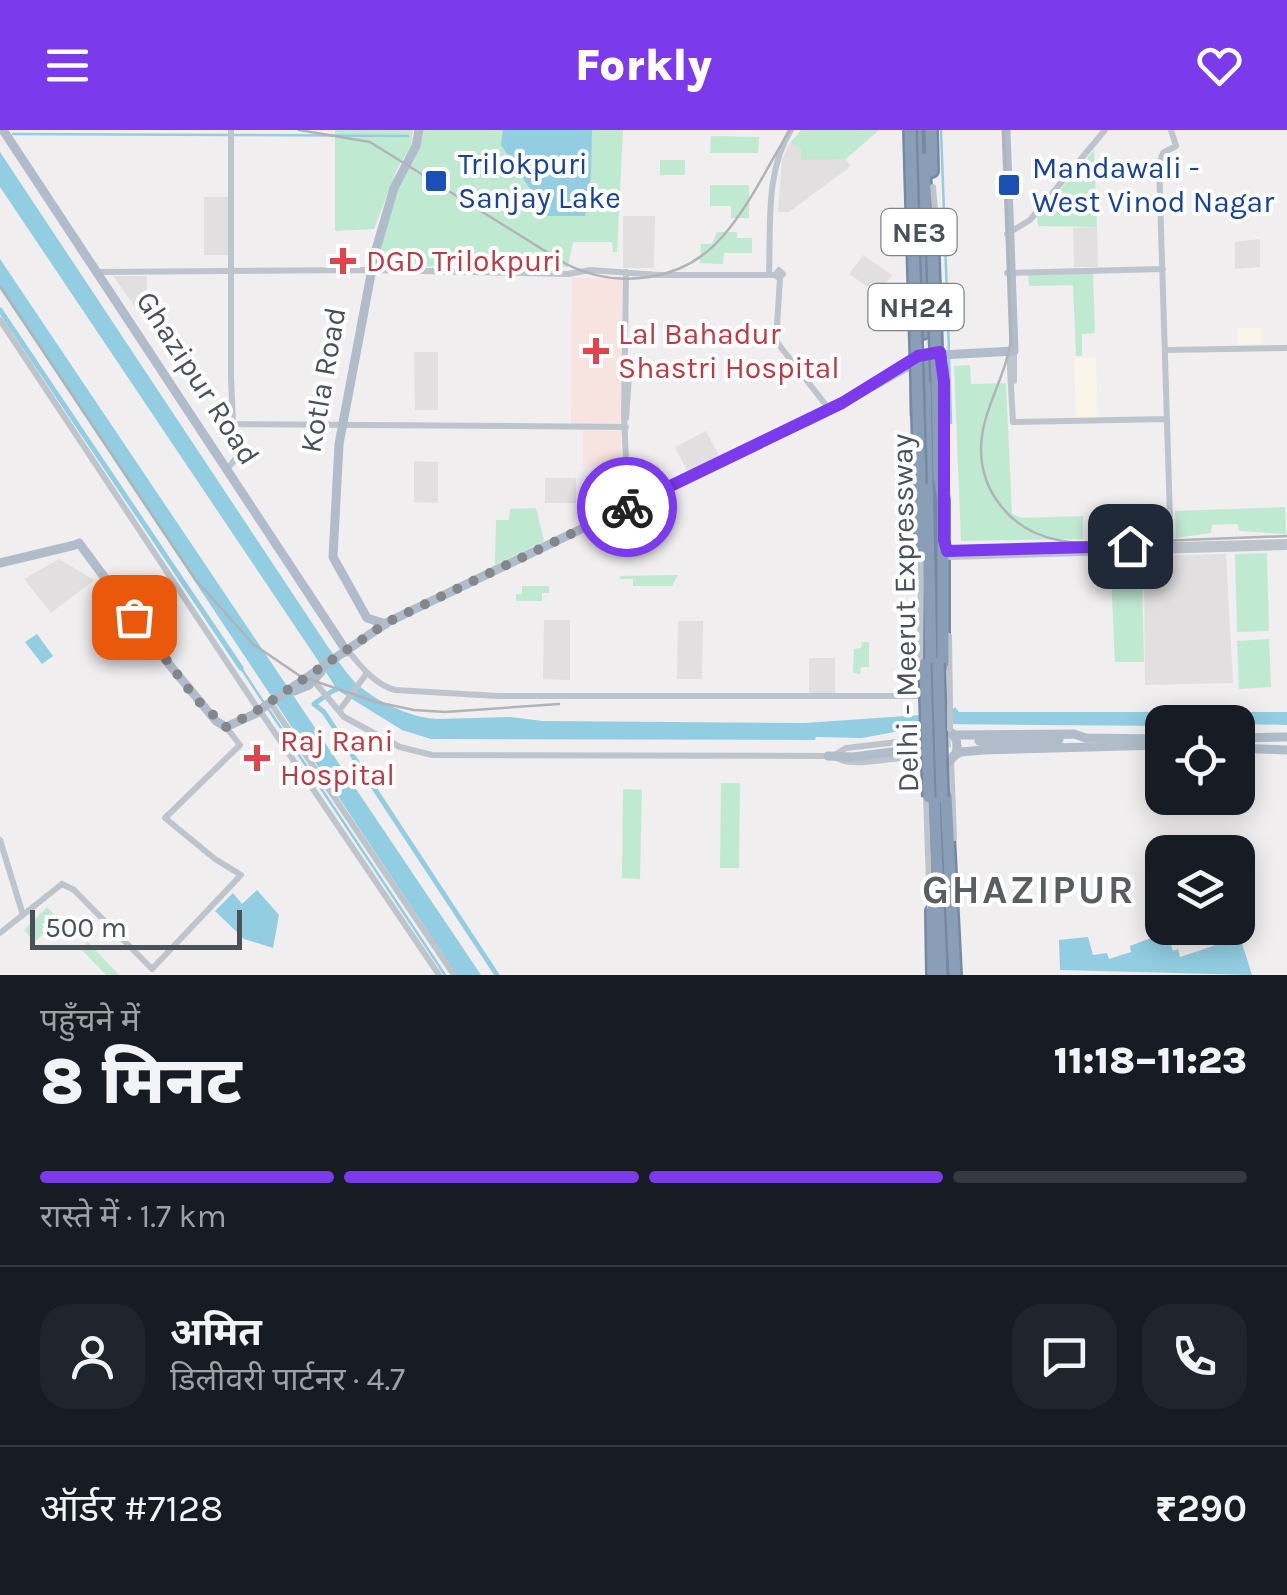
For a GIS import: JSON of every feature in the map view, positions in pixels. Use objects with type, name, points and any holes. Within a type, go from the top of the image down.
[{"type":"highway","name":"Delhi - Meerut Expressway","points":[[910,130],[929,347]]},
{"type":"highway","name":"NH24","points":[[910,130],[919,510]]},
{"type":"highway","name":"Delhi - Meerut Expressway","points":[[924,130],[934,663],[941,888],[949,975]]},
{"type":"highway","name":"NH24","points":[[932,130],[939,477],[943,500]]},
{"type":"highway","points":[[934,663],[946,549],[943,500]]},
{"type":"highway","points":[[919,510],[934,663]]},
{"type":"highway","points":[[938,797],[954,921],[949,975]]},
{"type":"highway","points":[[932,975],[938,797]]},
{"type":"highway","points":[[932,975],[941,888]]},
{"type":"main road","name":"Ghazipur Road","points":[[6,130],[348,651]]},
{"type":"main road","name":"Kotla Road","points":[[370,624],[330,547],[340,425],[393,182],[417,130]]},
{"type":"main road","points":[[0,561],[79,542],[196,699],[226,727],[311,678],[348,651],[370,624],[386,624],[829,408],[884,378],[929,347],[1011,352],[1004,130]]},
{"type":"main road","points":[[833,756],[920,746],[933,727],[963,752],[1075,749],[1086,742],[1145,742]]},
{"type":"main road","points":[[954,742],[1074,734],[1086,742]]},
{"type":"main road","points":[[920,746],[937,766],[954,742]]},
{"type":"main road","points":[[1255,743],[1287,743]]},
{"type":"street","points":[[791,130],[773,168],[776,341],[829,408]]},
{"type":"street","points":[[1008,234],[1030,220],[1105,130]]},
{"type":"street","points":[[1171,130],[1176,146],[1162,153],[1159,164],[1171,548]]},
{"type":"street","points":[[228,468],[238,457],[233,424],[231,134]]},
{"type":"street","points":[[919,510],[915,486],[928,381],[933,188]]},
{"type":"street","points":[[101,272],[374,268],[654,273],[665,270],[775,275]]},
{"type":"street","points":[[1009,273],[1163,269]]},
{"type":"street","points":[[628,272],[628,506]]},
{"type":"street","points":[[0,320],[454,975]]},
{"type":"street","points":[[1165,350],[1287,348]]},
{"type":"street","points":[[1011,352],[1010,417],[1015,422],[1167,419]]},
{"type":"street","points":[[928,381],[943,500]]},
{"type":"street","points":[[233,424],[626,423]]},
{"type":"street","points":[[954,921],[954,742],[946,549],[1287,545]]},
{"type":"street","points":[[921,558],[920,746],[932,935]]},
{"type":"street","points":[[348,651],[364,676],[395,690],[498,696],[921,698],[949,692]]},
{"type":"street","points":[[339,711],[364,676]]},
{"type":"street","points":[[311,678],[339,711],[395,745],[432,756],[833,756]]},
{"type":"street","points":[[265,706],[439,975]]},
{"type":"street","points":[[0,930],[62,884],[74,890],[152,969],[241,876],[165,818],[240,745],[226,727]]},
{"type":"street","points":[[0,840],[22,913]]},
{"type":"shaded area","points":[[790,143],[801,149],[802,160],[845,158],[851,166],[789,212],[778,212],[782,159]]},
{"type":"shaded area","points":[[204,197],[228,197],[228,255],[204,255]]},
{"type":"shaded area","points":[[623,216],[655,216],[654,268],[623,268]]},
{"type":"shaded area","points":[[1097,227],[1098,267],[1074,267],[1073,228]]},
{"type":"shaded area","points":[[1260,239],[1260,267],[1235,269],[1235,242]]},
{"type":"shaded area","points":[[863,255],[892,275],[878,294],[849,274]]},
{"type":"shaded area","points":[[113,276],[147,276],[146,322]]},
{"type":"shaded area","name":"Lal Bahadur Shastri Hospital","points":[[572,278],[622,278],[621,424],[571,424]]},
{"type":"shaded area","points":[[1238,328],[1262,328],[1262,344],[1238,345]]},
{"type":"shaded area","points":[[414,352],[438,352],[438,410],[415,410]]},
{"type":"shaded area","points":[[1074,358],[1096,358],[1098,418],[1076,419]]},
{"type":"shaded area","name":"Lal Bahadur Shastri Hospital","points":[[583,430],[621,431],[621,467],[583,467]]},
{"type":"shaded area","points":[[706,431],[720,458],[689,474],[675,447]]},
{"type":"shaded area","points":[[414,461],[438,462],[438,503],[414,502]]},
{"type":"shaded area","points":[[658,464],[667,485],[649,494],[641,474]]},
{"type":"shaded area","points":[[545,478],[576,478],[576,503],[545,503]]},
{"type":"shaded area","points":[[1226,554],[1233,683],[1145,685],[1144,556]]},
{"type":"shaded area","points":[[59,559],[94,580],[51,613],[24,579]]},
{"type":"shaded area","points":[[544,620],[570,620],[570,680],[543,679]]},
{"type":"shaded area","points":[[678,621],[703,621],[702,679],[677,679]]},
{"type":"shaded area","points":[[809,658],[835,658],[835,696],[809,695]]},
{"type":"green space","points":[[335,130],[413,130],[411,146],[397,169],[374,229],[335,231]]},
{"type":"green space","points":[[423,130],[623,130],[617,252],[613,252],[612,242],[573,242],[568,267],[522,266],[521,258],[503,257],[502,266],[497,265],[496,258],[490,258],[489,267],[378,266],[377,256],[403,175],[416,155]]},
{"type":"green space","points":[[801,130],[879,130],[846,159],[801,160],[801,149],[790,143]]},
{"type":"green space","points":[[711,136],[759,137],[758,153],[710,153]]},
{"type":"green space","points":[[1094,150],[1097,227],[1038,226],[1037,217]]},
{"type":"green space","points":[[660,160],[685,160],[685,175],[660,175]]},
{"type":"green space","points":[[710,185],[749,185],[749,218],[731,218],[731,206],[710,206]]},
{"type":"green space","points":[[717,232],[737,232],[737,238],[752,238],[752,253],[724,253],[723,264],[700,263],[701,244],[712,244]]},
{"type":"green space","points":[[1093,272],[1095,333],[1082,334],[1082,356],[1076,356],[1073,285],[1029,286],[1028,275]]},
{"type":"green space","points":[[970,365],[971,384],[1006,383],[1012,514],[1022,518],[1083,516],[1083,539],[961,541],[954,366]]},
{"type":"green space","points":[[1285,507],[1286,534],[1239,531],[1238,524],[1212,525],[1211,533],[1176,538],[1175,511]]},
{"type":"green space","points":[[536,508],[544,541],[495,565],[496,520],[509,520],[510,509]]},
{"type":"green space","points":[[1166,513],[1167,534],[1097,538],[1097,515]]},
{"type":"green space","points":[[1267,553],[1269,631],[1237,632],[1235,554]]},
{"type":"green space","points":[[678,575],[672,586],[633,586],[633,579],[620,579],[620,576]]},
{"type":"green space","points":[[1111,576],[1142,577],[1144,662],[1115,662]]},
{"type":"green space","points":[[522,586],[549,586],[549,593],[542,593],[542,601],[516,601]]},
{"type":"green space","points":[[1269,639],[1271,687],[1239,689],[1237,641]]},
{"type":"green space","points":[[862,642],[869,642],[869,667],[861,667],[860,674],[853,673],[854,649],[861,648]]},
{"type":"green space","points":[[721,783],[740,783],[739,868],[720,868]]},
{"type":"green space","points":[[623,789],[642,790],[640,879],[622,878]]},
{"type":"green space","points":[[47,907],[58,919],[35,942],[24,930]]},
{"type":"green space","points":[[88,942],[119,975],[106,975],[81,949]]},
{"type":"water","points":[[503,130],[592,130],[585,216],[548,216],[501,145]]},
{"type":"water","points":[[0,152],[328,647],[360,686],[391,706],[437,719],[510,717],[542,721],[805,723],[949,713],[955,707],[959,712],[1145,712],[1145,726],[937,724],[862,738],[815,740],[431,739],[402,730],[339,691],[332,694],[333,683],[0,187]]},
{"type":"water","points":[[0,259],[481,975],[457,975],[0,289]]},
{"type":"water","points":[[37,634],[53,656],[42,664],[25,642]]},
{"type":"water","points":[[1255,712],[1287,712],[1287,725],[1255,724]]},
{"type":"water","points":[[257,890],[279,915],[273,948],[244,939],[215,911],[233,893],[242,904]]},
{"type":"water","points":[[1088,937],[1093,955],[1107,953],[1109,959],[1131,952],[1130,946],[1145,940],[1145,945],[1171,945],[1173,951],[1178,949],[1180,957],[1216,945],[1243,945],[1252,975],[1060,970],[1059,940]]},
{"type":"waterway","points":[[941,130],[949,351]]},
{"type":"waterway","points":[[13,134],[227,135]]},
{"type":"waterway","points":[[235,135],[408,136]]},
{"type":"waterway","points":[[0,310],[241,668]]},
{"type":"waterway","points":[[949,359],[951,423]]},
{"type":"waterway","points":[[241,668],[264,703]]},
{"type":"waterway","points":[[331,692],[314,704],[324,712],[497,975]]},
{"type":"waterway","points":[[269,710],[445,975]]},
{"type":"tunnel","points":[[915,746],[959,742]]},
{"type":"railway","points":[[299,130],[370,142],[566,264],[586,272],[628,279],[670,272],[707,251],[742,211],[790,130]]},
{"type":"railway","points":[[1004,130],[1011,339],[985,421],[981,449],[984,472],[996,500],[1016,522],[1034,532],[1073,542],[1287,536]]},
{"type":"railway","points":[[0,286],[195,579],[253,644],[300,676],[376,702],[414,710],[445,712],[559,704]]},
{"type":"way so far","points":[[134,617],[196,699],[226,727],[255,712],[388,622],[627,507]]},
{"type":"place","name":"Trilokpuri Sanjay Lake","points":[[436,181]]},
{"type":"place","name":"Mandawali - West Vinod Nagar","points":[[1009,185]]},
{"type":"place","name":"DGD Trilokpuri","points":[[343,261]]},
{"type":"place","name":"Lal Bahadur Shastri Hospital","points":[[596,351]]},
{"type":"place","name":"Raj Rani Hospital","points":[[257,758]]},
{"type":"district","name":"GHAZIPUR","points":[[1029,889]]},
{"type":"route","points":[[627,507],[842,403],[918,356],[940,352],[947,551],[1130,546]]}]
